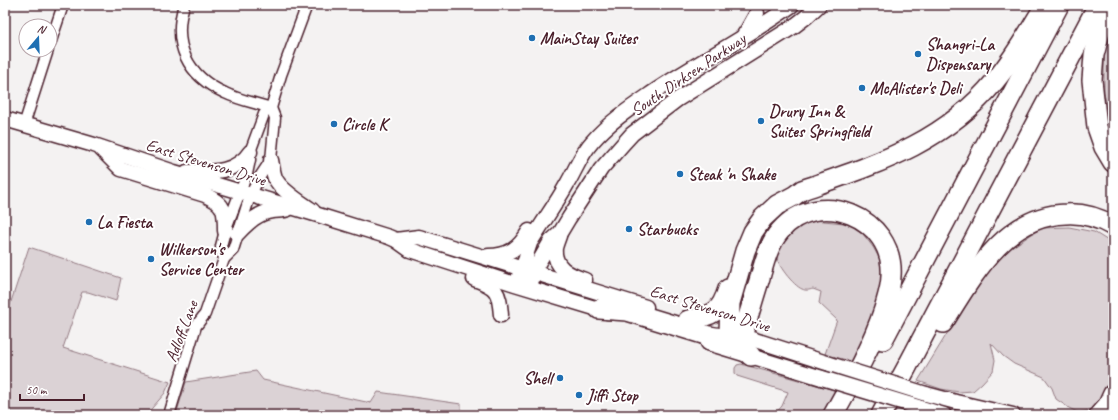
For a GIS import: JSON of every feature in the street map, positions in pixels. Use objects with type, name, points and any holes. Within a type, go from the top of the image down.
[{"type":"highway","points":[[688,320],[711,315],[719,309],[724,301],[745,238],[754,222],[772,203],[793,191],[802,190],[893,156],[931,136],[949,124],[975,102],[994,82],[1014,55],[1045,5]]},
{"type":"highway","points":[[842,415],[1059,5]]},
{"type":"highway","points":[[881,415],[1098,5]]},
{"type":"highway","points":[[1112,5],[1102,25],[1094,55],[1092,80],[1097,127],[1104,147],[1113,162]]},
{"type":"highway","points":[[751,356],[735,336],[728,318],[730,303],[745,251],[753,232],[763,218],[777,205],[802,190]]},
{"type":"highway","points":[[735,336],[769,248],[786,224],[811,212],[831,210],[848,212],[860,218],[882,239],[891,266],[890,286],[881,318],[873,337],[833,415]]},
{"type":"highway","points":[[888,415],[921,358],[975,275],[990,254],[1003,240],[1015,231],[1037,219],[1058,214],[1084,215],[1113,226]]},
{"type":"highway","points":[[599,309],[627,311],[710,336],[735,336]]},
{"type":"highway","points":[[1099,415],[1108,405],[1113,394]]},
{"type":"main road","name":"South Dirksen Parkway","points":[[528,271],[526,258],[530,243],[568,183],[581,157],[592,142],[616,119],[640,101],[774,18],[792,5]]},
{"type":"main road","name":"South Dirksen Parkway","points":[[522,286],[528,271],[551,241],[560,233],[601,169],[632,134],[678,99],[793,27],[819,5]]},
{"type":"main road","points":[[741,38],[748,30],[757,13]]},
{"type":"main road","name":"East Stevenson Drive","points":[[5,119],[396,240],[410,250],[522,286],[944,415]]},
{"type":"main road","points":[[100,148],[121,169],[215,199],[225,213],[231,233],[263,214],[293,208]]},
{"type":"main road","points":[[174,172],[213,172],[229,169],[238,165],[250,152]]},
{"type":"main road","points":[[481,256],[496,256],[508,253],[517,248],[525,238],[565,174],[581,157]]},
{"type":"main road","points":[[271,160],[276,180],[285,191],[318,215]]},
{"type":"main road","points":[[560,233],[555,247],[555,256],[556,261],[566,272],[581,279],[639,297],[654,309]]},
{"type":"main road","name":"East Stevenson Drive","points":[[396,240],[419,237],[926,394],[1013,415]]},
{"type":"main road","points":[[410,250],[418,261],[488,284],[496,290],[500,301],[501,315]]},
{"type":"street","points":[[58,20],[63,5]]},
{"type":"street","points":[[184,5],[180,21],[180,42],[185,56],[195,72],[209,84],[226,94],[271,108]]},
{"type":"street","name":"Adloff Lane","points":[[169,415],[196,326],[205,314],[224,259],[221,246],[231,233],[245,194],[250,152],[264,114],[271,108],[281,75],[307,5]]},
{"type":"street","points":[[24,125],[45,58]]},
{"type":"street","name":"Adloff Lane","points":[[245,194],[259,178],[271,160],[275,118],[271,108]]},
{"type":"shaded area","points":[[1113,26],[1113,134],[1104,92],[1104,50]]},
{"type":"shaded area","points":[[813,220],[844,223],[854,227],[863,234],[873,247],[882,263],[883,275],[877,306],[853,362],[825,354],[837,320],[819,303],[821,292],[813,289],[805,290],[794,284],[777,259],[778,251],[786,237],[794,230]]},
{"type":"shaded area","points":[[1069,227],[1094,232],[1113,244],[1113,376],[1100,399],[1090,410],[1079,413],[1069,408],[1056,399],[1052,388],[1044,377],[1014,364],[1003,356],[991,343],[995,360],[993,371],[973,391],[959,392],[941,389],[918,381],[983,275],[1011,248],[1041,228]]},
{"type":"shaded area","points":[[29,247],[121,278],[116,301],[88,292],[82,292],[63,348],[170,382],[165,393],[146,415],[21,415],[5,413],[5,320]]},
{"type":"shaded area","points":[[741,364],[838,391],[825,415],[774,415],[782,406],[788,392],[737,376],[735,373],[735,368],[737,365]]},
{"type":"shaded area","points":[[256,371],[263,380],[371,403],[378,392],[461,404],[461,415],[176,415],[186,382]]},
{"type":"place","name":"MainStay Suites","points":[[532,38]]},
{"type":"place","name":"Shangri-La Dispensary","points":[[918,54]]},
{"type":"place","name":"McAlister's Deli","points":[[862,88]]},
{"type":"place","name":"Drury Inn & Suites Springfield","points":[[761,121]]},
{"type":"place","name":"Circle K","points":[[334,124]]},
{"type":"place","name":"Steak 'n Shake","points":[[680,174]]},
{"type":"place","name":"La Fiesta","points":[[89,222]]},
{"type":"place","name":"Starbucks","points":[[629,229]]},
{"type":"place","name":"Wilkerson's Service Center","points":[[151,259]]},
{"type":"place","name":"Shell","points":[[560,378]]},
{"type":"place","name":"Jiffi Stop","points":[[579,395]]}]
